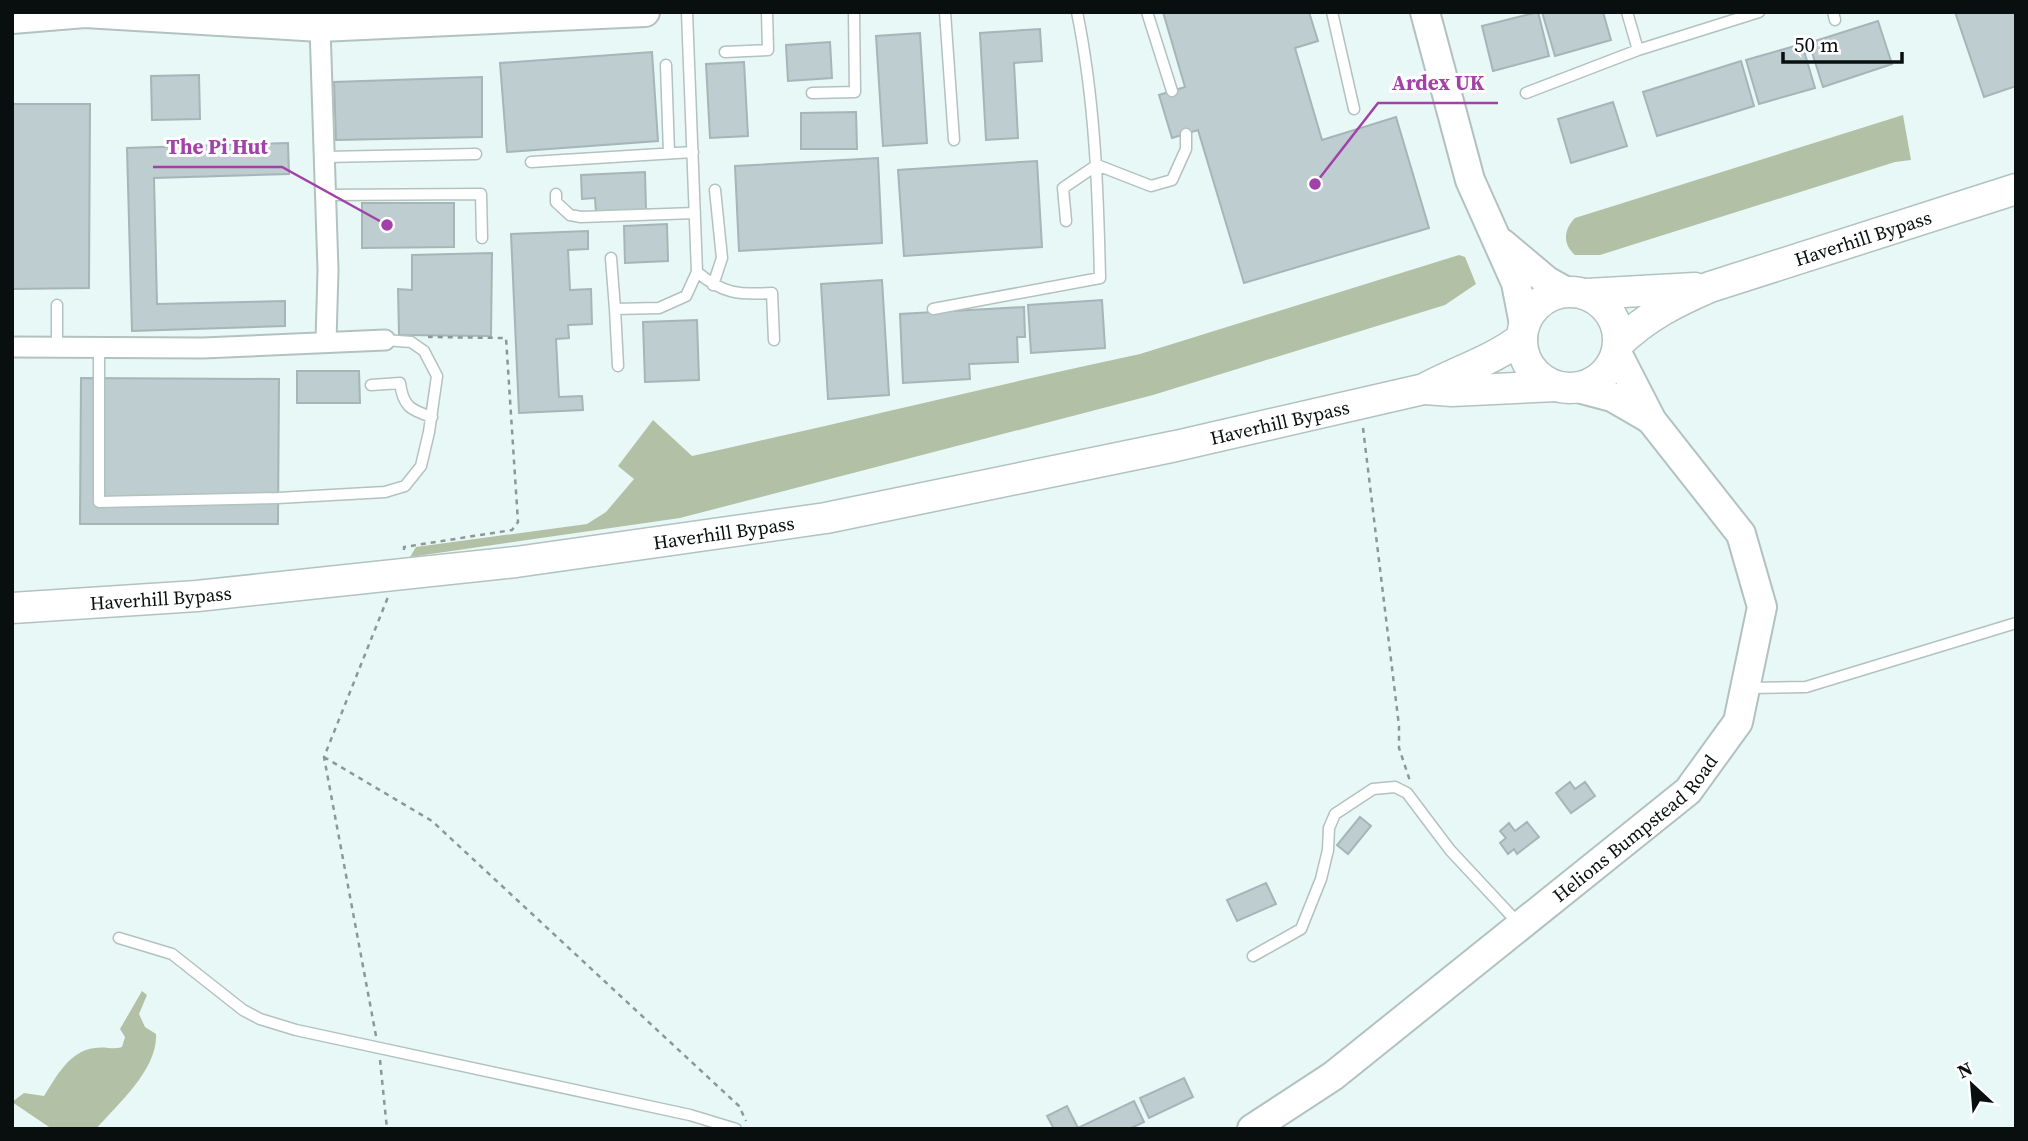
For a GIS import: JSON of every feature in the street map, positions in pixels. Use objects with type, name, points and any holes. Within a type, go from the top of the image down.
[{"type":"main road","name":"Haverhill Bypass","points":[[1618,348],[1642,321],[1675,302],[1710,287],[2016,189]]},
{"type":"main road","name":"Haverhill Bypass","points":[[1576,293],[1710,287]]},
{"type":"main road","points":[[1576,293],[1608,308],[1614,319],[1618,348],[1609,369],[1595,381],[1567,387],[1542,379],[1531,368],[1524,354],[1523,331],[1540,302],[1576,293]]},
{"type":"main road","name":"Haverhill Bypass","points":[[12,608],[197,596],[516,562],[826,518],[1176,446],[1424,388],[1453,373],[1490,360],[1523,331]]},
{"type":"main road","name":"Haverhill Bypass","points":[[1424,388],[1452,391],[1567,387]]},
{"type":"street","points":[[12,19],[85,13],[155,15],[320,27],[412,18],[645,12]]},
{"type":"street","points":[[1425,12],[1470,180],[1516,283],[1523,331]]},
{"type":"street","points":[[320,27],[326,195],[326,341]]},
{"type":"street","points":[[1498,240],[1547,281],[1576,293]]},
{"type":"street","points":[[12,346],[203,348],[385,340]]},
{"type":"street","name":"Helions Bumpstead Road","points":[[1252,1129],[1333,1076],[1688,791],[1738,722],[1748,688],[1762,607],[1741,534],[1652,421],[1618,348]]},
{"type":"street","name":"Helions Bumpstead Road","points":[[1567,387],[1612,397],[1652,421]]},
{"type":"lane","points":[[615,309],[659,307],[686,296],[698,272],[687,12]]},
{"type":"lane","points":[[725,52],[768,50],[767,12]]},
{"type":"lane","points":[[812,93],[855,92],[853,12]]},
{"type":"lane","points":[[945,12],[954,140]]},
{"type":"lane","points":[[933,309],[1100,278],[1097,165],[1088,66],[1077,12]]},
{"type":"lane","points":[[1147,12],[1172,92]]},
{"type":"lane","points":[[1332,12],[1354,110]]},
{"type":"lane","points":[[1627,12],[1638,50]]},
{"type":"lane","points":[[1527,93],[1638,50],[1759,12]]},
{"type":"lane","points":[[666,65],[669,153]]},
{"type":"lane","points":[[1097,165],[1151,186],[1172,180],[1186,149],[1186,134]]},
{"type":"lane","points":[[531,162],[692,152]]},
{"type":"lane","points":[[325,157],[476,154]]},
{"type":"lane","points":[[1066,222],[1063,187],[1097,165]]},
{"type":"lane","points":[[713,285],[722,258],[715,190]]},
{"type":"lane","points":[[326,195],[481,194],[482,238]]},
{"type":"lane","points":[[556,194],[556,202],[582,217],[695,213]]},
{"type":"lane","points":[[611,258],[618,366]]},
{"type":"lane","points":[[698,272],[718,289],[750,294],[772,293],[774,340]]},
{"type":"lane","points":[[57,305],[57,347]]},
{"type":"lane","points":[[99,347],[99,502],[278,498],[385,492],[405,486],[421,466],[432,417],[437,376],[432,362],[411,342],[385,340]]},
{"type":"lane","points":[[371,384],[400,383],[403,401],[411,411],[432,417]]},
{"type":"lane","points":[[1748,688],[1806,687],[2016,623]]},
{"type":"lane","points":[[1254,956],[1301,929],[1321,879],[1328,850],[1329,828],[1335,814],[1373,789],[1395,787],[1407,793],[1450,850],[1519,924]]},
{"type":"lane","points":[[119,938],[172,954],[260,1020],[690,1115],[736,1129]]},
{"type":"path","points":[[387,1129],[379,1048],[324,757],[400,574],[404,547],[512,530],[518,522],[506,338],[422,337]]},
{"type":"path","points":[[1360,404],[1399,726],[1399,748],[1419,808]]},
{"type":"path","points":[[324,757],[432,821],[739,1106],[750,1129]]},
{"type":"green space","points":[[1903,115],[1911,160],[1895,162],[1600,255],[1575,255],[1566,241],[1567,232],[1575,218]]},
{"type":"green space","points":[[1459,255],[1465,257],[1476,284],[1445,305],[1153,395],[680,518],[410,557],[416,547],[587,524],[606,512],[634,479],[618,466],[653,420],[692,456],[1140,354]]},
{"type":"green space","points":[[142,991],[147,995],[139,1014],[145,1027],[156,1034],[151,1060],[135,1085],[96,1129],[52,1129],[12,1102],[24,1093],[44,1096],[71,1059],[86,1050],[122,1047],[125,1037],[120,1029]]},
{"type":"building","points":[[1163,12],[1309,12],[1318,41],[1295,48],[1322,140],[1396,117],[1429,228],[1244,283],[1198,130],[1172,138],[1159,95],[1185,87]]},
{"type":"building","points":[[1538,12],[1549,56],[1493,71],[1482,26]]},
{"type":"building","points":[[1542,12],[1603,12],[1611,40],[1555,56]]},
{"type":"building","points":[[1955,12],[2016,12],[2016,86],[1984,97]]},
{"type":"building","points":[[1878,21],[1892,64],[1823,87],[1809,43]]},
{"type":"building","points":[[1040,29],[1042,61],[1014,63],[1018,138],[986,140],[980,33]]},
{"type":"building","points":[[920,33],[927,143],[883,146],[876,36]]},
{"type":"building","points":[[830,42],[832,78],[788,81],[786,45]]},
{"type":"building","points":[[1802,44],[1815,88],[1759,104],[1746,60]]},
{"type":"building","points":[[652,52],[658,141],[507,152],[500,63]]},
{"type":"building","points":[[1741,61],[1754,106],[1657,136],[1643,92]]},
{"type":"building","points":[[744,62],[748,136],[710,138],[706,64]]},
{"type":"building","points":[[199,75],[200,119],[152,120],[151,76]]},
{"type":"building","points":[[482,77],[482,137],[336,140],[334,82]]},
{"type":"building","points":[[1613,102],[1627,146],[1571,163],[1558,119]]},
{"type":"building","points":[[12,104],[90,104],[89,288],[12,289]]},
{"type":"building","points":[[856,112],[857,149],[801,149],[801,113]]},
{"type":"building","points":[[288,143],[289,174],[154,178],[157,304],[285,301],[285,326],[132,331],[127,148]]},
{"type":"building","points":[[878,158],[882,243],[739,251],[735,166]]},
{"type":"building","points":[[1037,161],[1042,247],[904,256],[898,170]]},
{"type":"building","points":[[645,172],[646,210],[596,213],[595,198],[582,199],[581,175]]},
{"type":"building","points":[[362,203],[454,203],[454,247],[362,248]]},
{"type":"building","points":[[667,224],[668,261],[625,263],[624,226]]},
{"type":"building","points":[[588,231],[588,249],[568,250],[570,290],[591,289],[592,324],[568,325],[569,338],[556,339],[559,397],[582,396],[583,410],[519,413],[511,234]]},
{"type":"building","points":[[492,253],[491,336],[399,335],[398,289],[412,290],[412,255]]},
{"type":"building","points":[[882,280],[889,395],[828,399],[821,284]]},
{"type":"building","points":[[1102,300],[1105,348],[1031,353],[1028,305]]},
{"type":"building","points":[[1024,307],[1025,337],[1017,337],[1018,362],[969,364],[970,379],[903,383],[900,314]]},
{"type":"building","points":[[697,320],[699,380],[645,382],[643,322]]},
{"type":"building","points":[[297,371],[359,371],[360,403],[297,403]]},
{"type":"building","points":[[81,378],[279,379],[278,524],[80,524]]},
{"type":"building","points":[[1570,782],[1575,789],[1585,782],[1595,796],[1571,813],[1556,793]]},
{"type":"building","points":[[1360,817],[1371,826],[1348,854],[1337,845]]},
{"type":"building","points":[[1527,822],[1539,837],[1517,854],[1514,849],[1508,854],[1500,843],[1506,838],[1500,831],[1509,823],[1515,831]]},
{"type":"building","points":[[1266,883],[1276,904],[1237,921],[1227,900]]},
{"type":"building","points":[[1184,1078],[1193,1097],[1149,1118],[1140,1098]]},
{"type":"building","points":[[1134,1101],[1144,1122],[1129,1129],[1054,1129],[1047,1116],[1067,1106],[1078,1128]]},
{"type":"place","name":"Ardex UK","points":[[1315,184]]},
{"type":"place","name":"The Pi Hut","points":[[387,225]]}]
